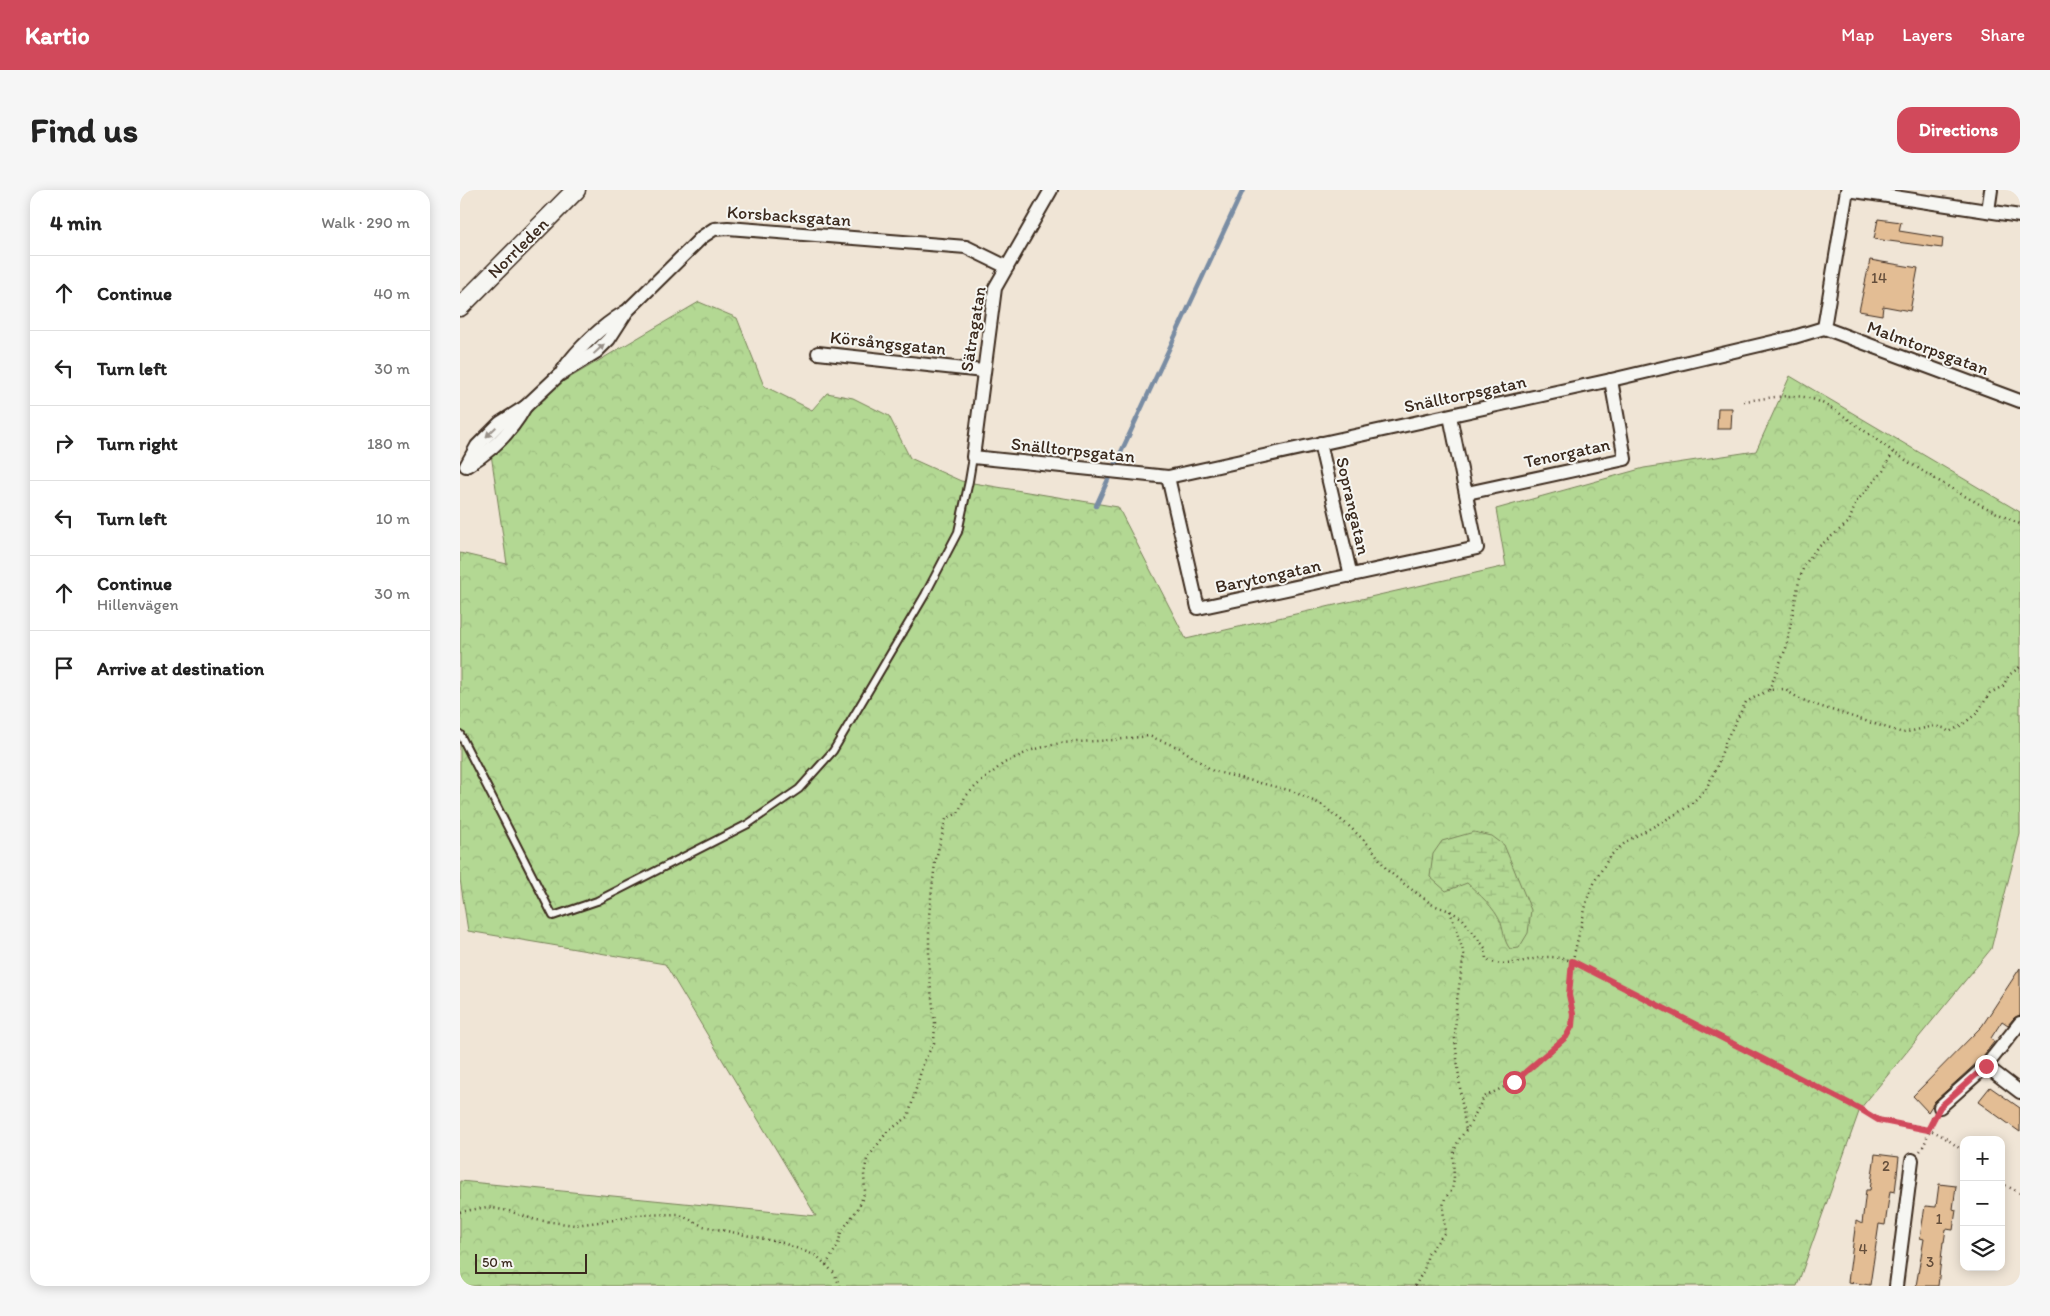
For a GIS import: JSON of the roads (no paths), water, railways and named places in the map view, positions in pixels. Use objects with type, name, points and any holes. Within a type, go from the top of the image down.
[{"type":"main road","name":"Norrleden","points":[[460,307],[576,190]]},
{"type":"street","name":"Sätragatan","points":[[973,457],[995,288],[1051,190]]},
{"type":"street","points":[[1824,328],[1848,190],[2020,216]]},
{"type":"street","points":[[1988,211],[1991,190]]},
{"type":"street","name":"Korsbacksgatan","points":[[463,469],[477,446],[490,432],[500,423],[526,407],[559,376],[569,361],[610,322],[627,311],[702,237],[714,229],[728,228],[966,247],[1006,267]]},
{"type":"street","name":"Snälltorpsgatan","points":[[973,457],[1168,477],[1611,380],[1794,337],[1824,328]]},
{"type":"street","name":"Malmtorpsgatan","points":[[1824,328],[2020,401]]},
{"type":"street","name":"Körsångsgatan","points":[[818,353],[983,371]]},
{"type":"street","name":"Tenorgatan","points":[[1467,493],[1625,459],[1611,380]]},
{"type":"street","points":[[1450,416],[1467,493]]},
{"type":"street","name":"Soprangatan","points":[[1320,443],[1351,576]]},
{"type":"street","name":"Barytongatan","points":[[1168,477],[1198,608],[1477,548],[1467,493]]},
{"type":"street","points":[[1940,1107],[1986,1066],[2020,1023]]},
{"type":"street","points":[[1986,1066],[2020,1092]]},
{"type":"street","points":[[1896,1286],[1912,1160]]},
{"type":"lane","points":[[460,734],[553,916],[597,900],[748,824],[799,789],[838,742],[925,595],[958,532],[970,481],[973,457]]},
{"type":"waterway","points":[[1116,463],[1243,190]]},
{"type":"waterway","points":[[1096,506],[1111,473]]}]
